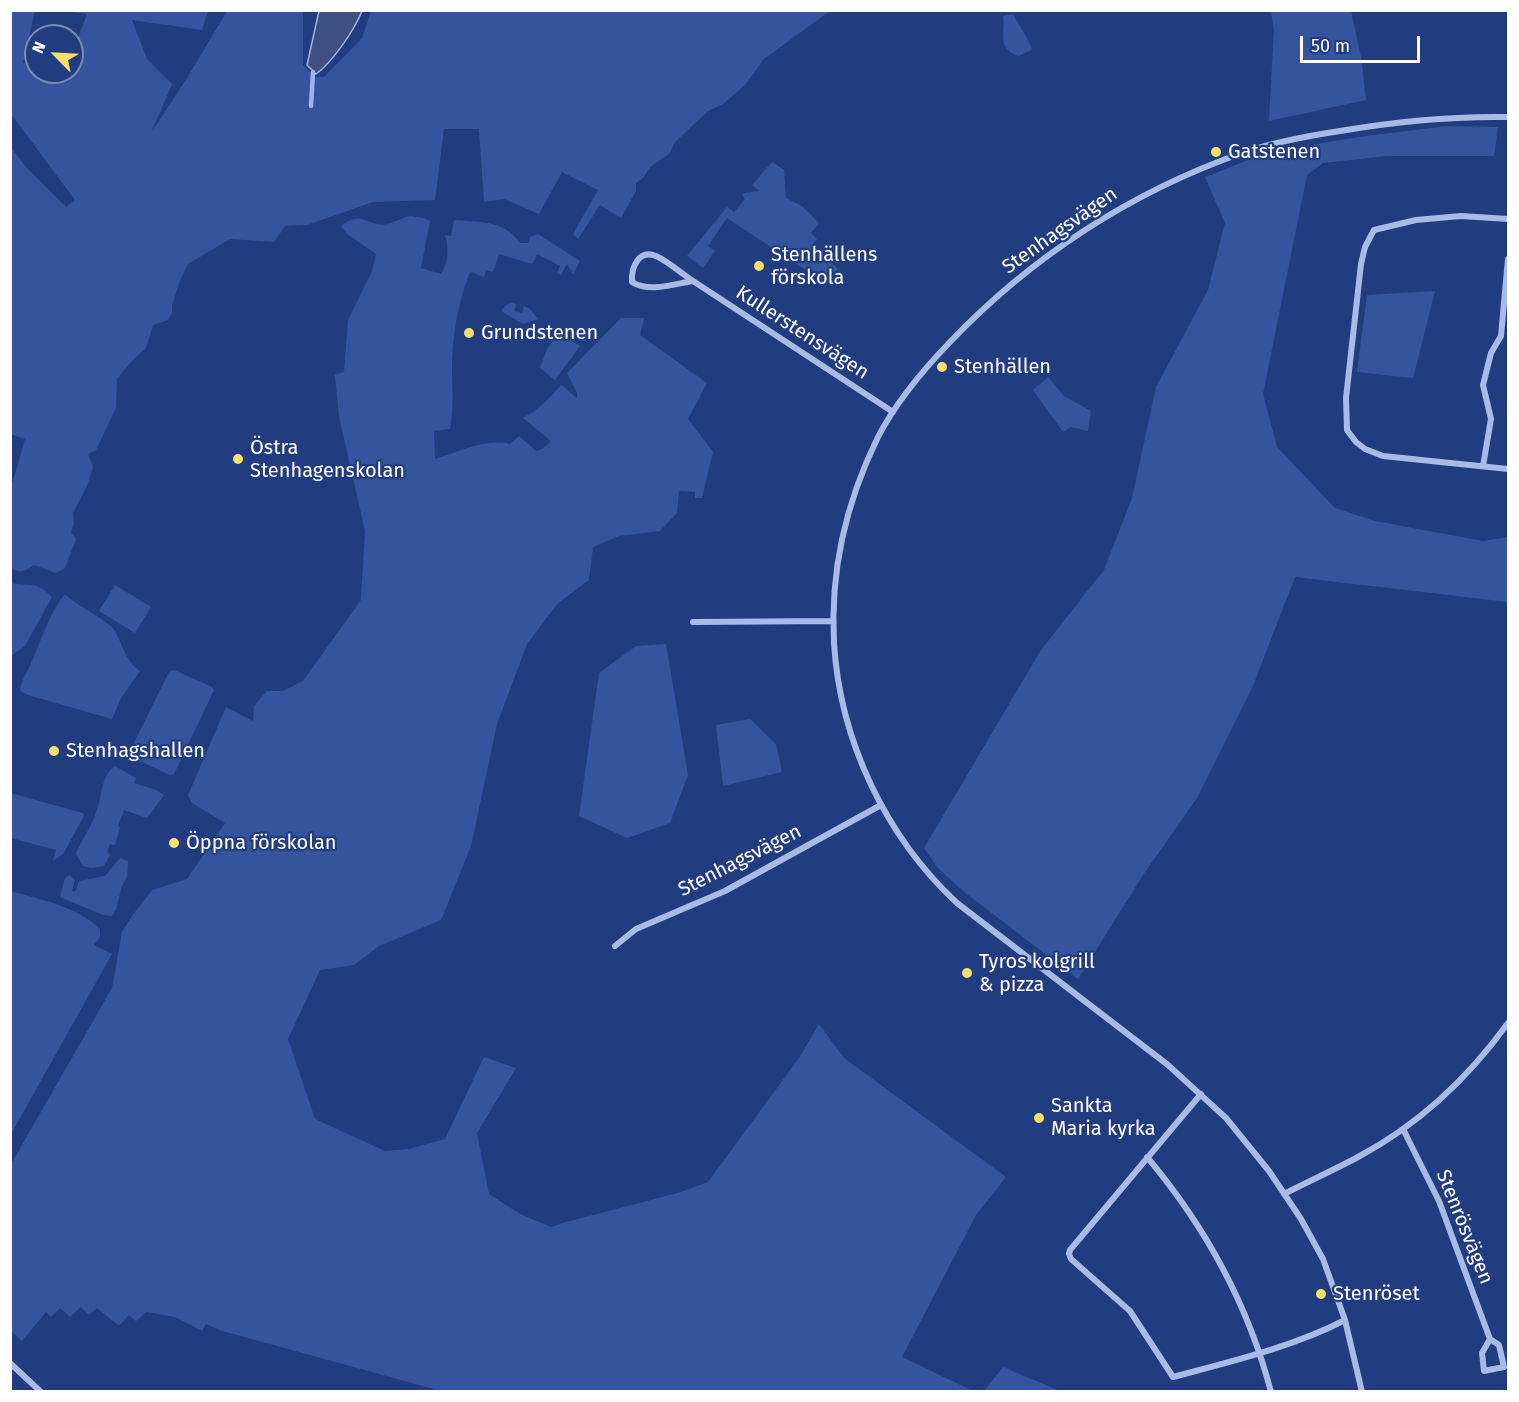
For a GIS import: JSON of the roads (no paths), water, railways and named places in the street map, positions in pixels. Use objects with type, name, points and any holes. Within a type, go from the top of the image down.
[{"type":"street","name":"Stenhagsvägen","points":[[1362,1392],[1345,1320],[1323,1259],[1269,1171],[1226,1118],[1168,1065],[957,903],[931,879],[881,805],[860,761],[846,719],[836,672],[833,621],[835,580],[846,518],[879,436],[893,412],[920,375],[965,327],[1013,282],[1049,254],[1134,200],[1243,153],[1293,138],[1432,118],[1509,117]]},
{"type":"street","points":[[1509,219],[1461,216],[1416,220],[1374,230],[1365,247],[1361,264],[1346,398],[1347,430],[1365,449],[1383,456],[1509,469]]},
{"type":"street","name":"Kullerstensvägen","points":[[693,281],[650,287],[640,286],[632,282],[633,266],[639,257],[655,256],[893,412]]},
{"type":"street","points":[[1483,466],[1491,419],[1483,385],[1491,353],[1501,336],[1509,259]]},
{"type":"street","points":[[693,622],[833,621]]},
{"type":"street","name":"Stenhagsvägen","points":[[615,946],[636,929],[725,891],[881,805]]},
{"type":"street","points":[[1284,1194],[1360,1156],[1402,1129],[1440,1100],[1469,1072],[1509,1023]]},
{"type":"street","points":[[1201,1094],[1070,1250],[1071,1259],[1130,1311],[1173,1377],[1260,1352],[1324,1330],[1345,1320]]},
{"type":"street","name":"Stenrösvägen","points":[[1402,1129],[1439,1201],[1490,1339],[1499,1345],[1504,1367],[1484,1371],[1482,1353],[1490,1339]]},
{"type":"street","points":[[1147,1157],[1167,1182],[1213,1250],[1246,1313],[1271,1392]]},
{"type":"street","points":[[10,1363],[41,1392]]},
{"type":"waterway","points":[[311,106],[313,72]]},
{"type":"place","name":"Gatstenen","points":[[1216,152]]},
{"type":"place","name":"Stenhällens förskola","points":[[759,266]]},
{"type":"place","name":"Grundstenen","points":[[469,333]]},
{"type":"place","name":"Stenhällen","points":[[942,367]]},
{"type":"place","name":"Östra Stenhagenskolan","points":[[238,459]]},
{"type":"place","name":"Stenhagshallen","points":[[54,751]]},
{"type":"place","name":"Öppna förskolan","points":[[174,843]]},
{"type":"place","name":"Tyros kolgrill & pizza","points":[[967,973]]},
{"type":"place","name":"Sankta Maria kyrka","points":[[1039,1118]]},
{"type":"place","name":"Stenröset","points":[[1321,1294]]}]
